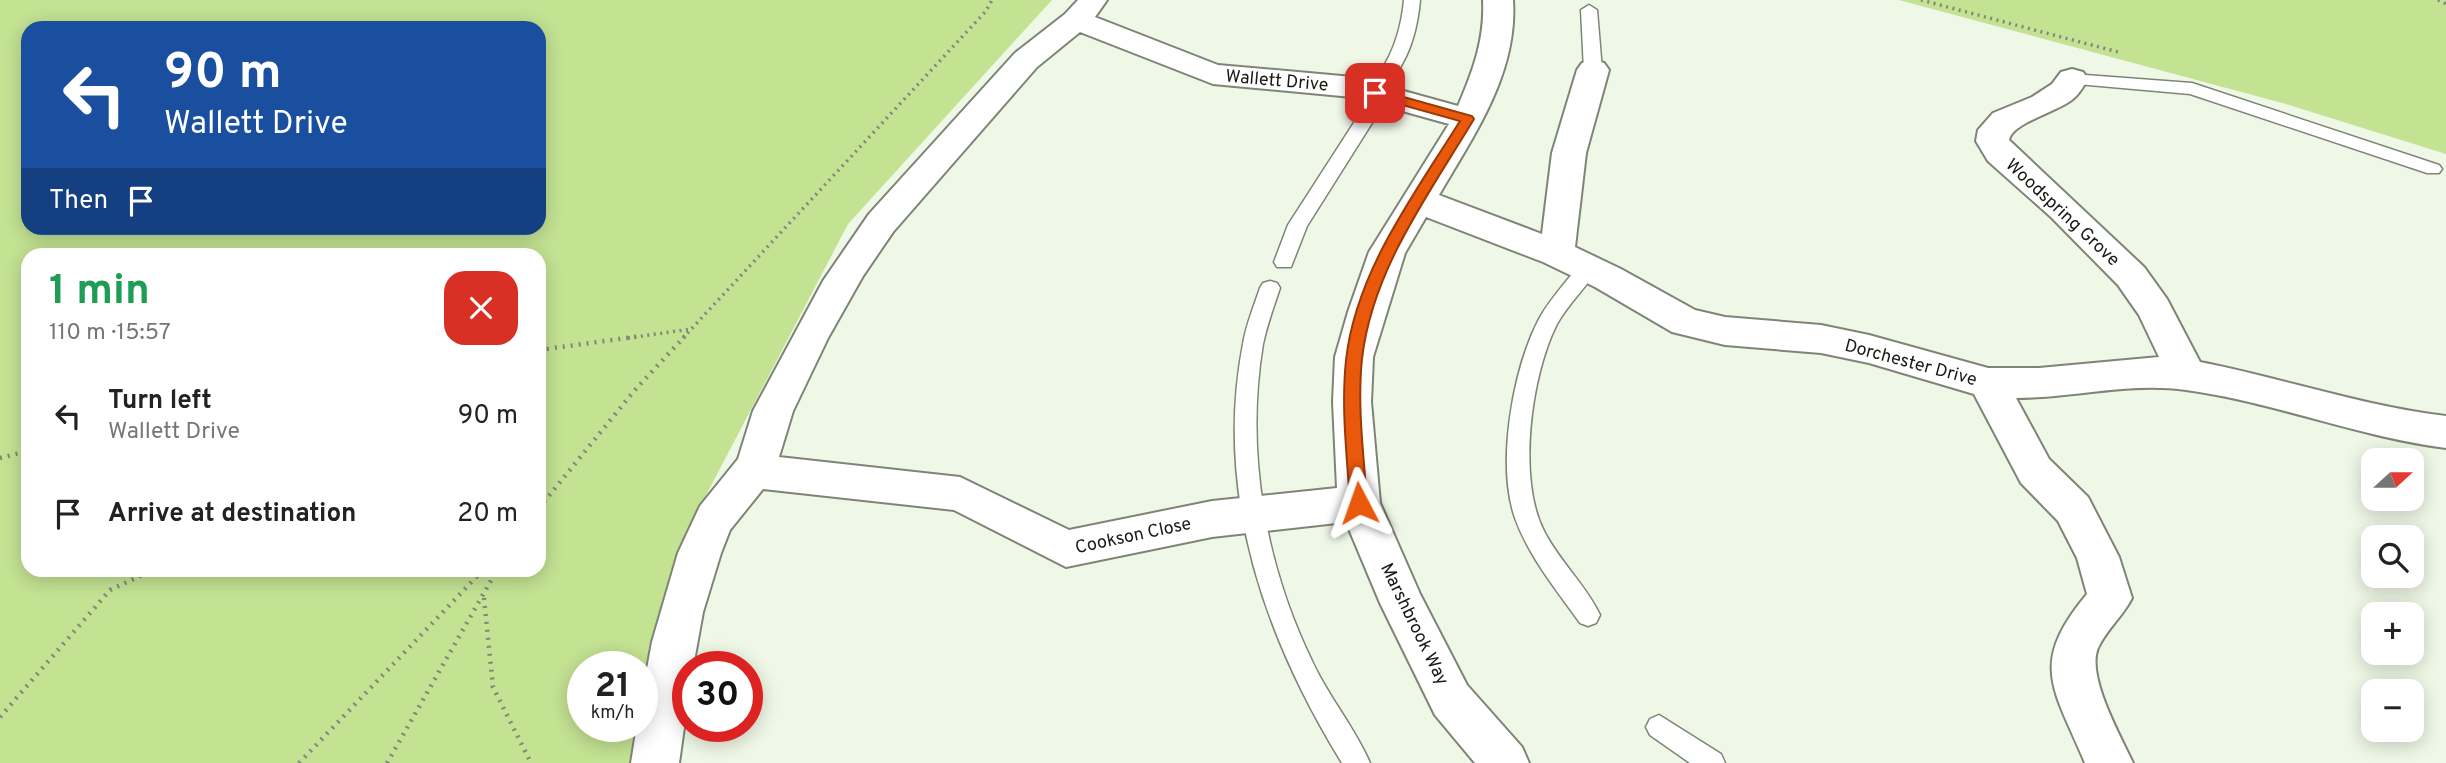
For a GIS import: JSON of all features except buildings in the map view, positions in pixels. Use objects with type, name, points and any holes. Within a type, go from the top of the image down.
[{"type":"street","name":"Marshbrook Way","points":[[1498,0],[1499,16],[1493,60],[1468,119],[1387,252],[1354,357],[1352,402],[1359,503],[1402,603],[1451,700],[1505,763]]},
{"type":"street","name":"Wallett Drive","points":[[1086,10],[1213,74],[1353,87],[1468,119]]},
{"type":"street","points":[[655,763],[668,682],[690,582],[711,525],[727,500],[752,471],[772,414],[807,342],[859,252],[932,163],[1026,60],[1086,10]]},
{"type":"street","points":[[1556,253],[1569,153],[1593,70]]},
{"type":"street","name":"Woodspring Grove","points":[[2072,79],[2063,91],[2043,104],[2004,121],[1994,130],[1992,141],[2000,153],[2063,209],[2131,276],[2154,309],[2187,375]]},
{"type":"street","name":"Dorchester Drive","points":[[1419,201],[1556,253],[1685,322],[1724,331],[1821,339],[1869,349],[1988,383],[2039,383],[2160,372],[2187,375],[2246,386],[2406,427],[2446,432]]},
{"type":"street","points":[[1988,383],[2035,471],[2073,509],[2098,557],[2110,598],[2075,646],[2073,664],[2082,698],[2109,763]]},
{"type":"street","name":"Cookson Close","points":[[752,471],[960,494],[1066,549],[1212,519],[1359,503]]},
{"type":"lane","points":[[1284,262],[1298,225],[1375,104],[1375,93],[1395,62],[1412,0]]},
{"type":"lane","points":[[1589,10],[1593,70]]},
{"type":"lane","points":[[2072,79],[2192,89],[2433,169]]},
{"type":"lane","points":[[1588,268],[1549,321],[1534,357],[1522,408],[1520,473],[1522,504],[1543,551],[1588,615]]},
{"type":"lane","points":[[1270,288],[1254,343],[1248,389],[1246,438],[1252,514],[1263,568],[1290,642],[1338,735],[1357,763]]},
{"type":"lane","points":[[1659,727],[1712,763]]},
{"type":"path","points":[[546,499],[634,391],[986,11],[992,0]]},
{"type":"path","points":[[2438,0],[2446,4]]},
{"type":"path","points":[[546,349],[692,329]]},
{"type":"path","points":[[0,458],[21,454]]},
{"type":"path","points":[[0,717],[110,590],[138,577]]},
{"type":"path","points":[[299,763],[476,577]]},
{"type":"path","points":[[387,763],[493,577]]},
{"type":"path","points":[[483,596],[493,687],[531,763]]},
{"type":"green space","points":[[0,0],[1052,0],[848,224],[690,526],[658,720],[658,651],[567,651],[567,742],[654,742],[651,763],[0,763]]},
{"type":"green space","points":[[1899,0],[2446,0],[2446,154],[2286,104]]},
{"type":"route","points":[[1359,503],[1352,402],[1354,357],[1366,312],[1387,252],[1468,119],[1375,93]]}]
